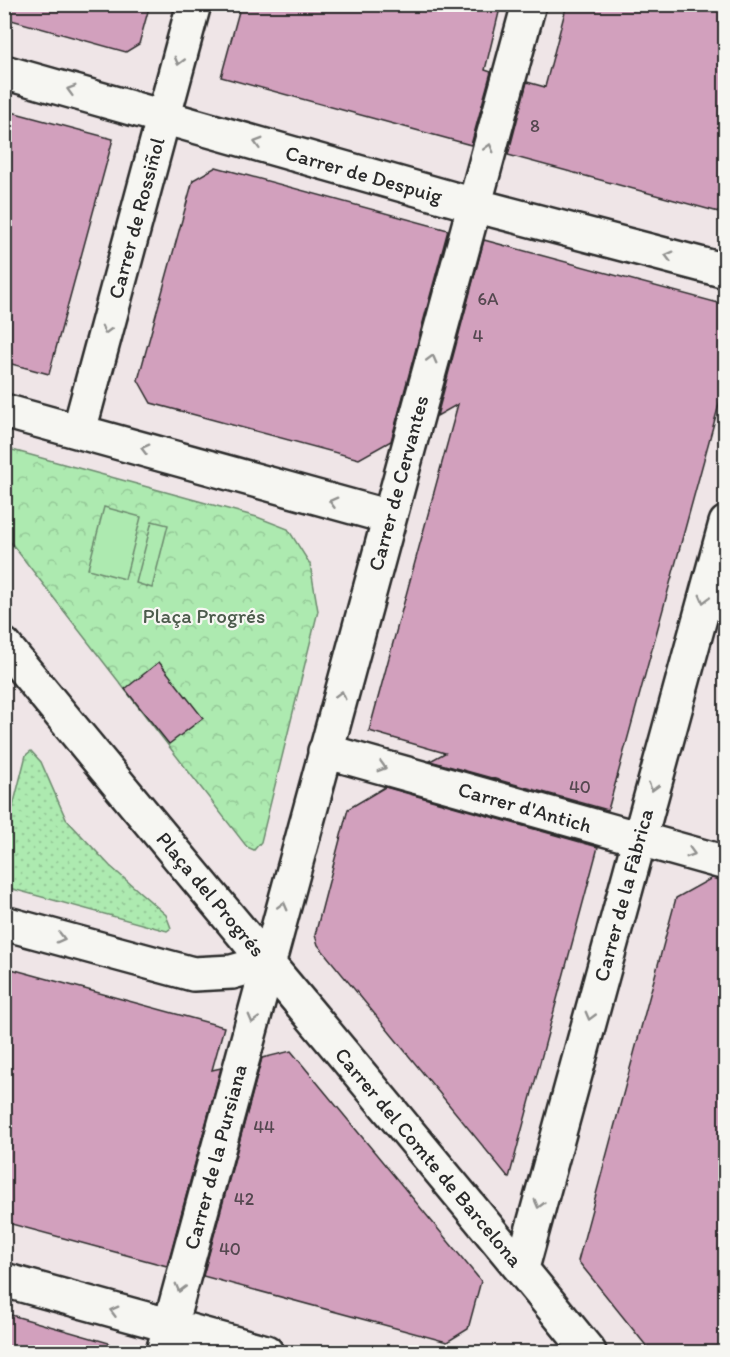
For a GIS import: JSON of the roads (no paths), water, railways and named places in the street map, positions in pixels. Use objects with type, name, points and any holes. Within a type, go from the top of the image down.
[{"type":"street","name":"Carrer de Rossiñol","points":[[79,431],[194,4]]},
{"type":"street","name":"Carrer de Cervantes","points":[[268,962],[529,4]]},
{"type":"street","name":"Carrer de Despuig","points":[[4,72],[474,205],[726,271]]},
{"type":"street","points":[[4,411],[389,517]]},
{"type":"street","name":"Carrer de la Fàbrica","points":[[522,1268],[726,523]]},
{"type":"street","points":[[4,687],[7,653]]},
{"type":"street","name":"Plaça del Progrés","points":[[4,923],[193,974],[232,972],[268,962],[7,653]]},
{"type":"street","name":"Carrer d'Antich","points":[[325,751],[726,863]]},
{"type":"street","name":"Carrer del Comte de Barcelona","points":[[268,962],[522,1268],[589,1353]]},
{"type":"street","name":"Carrer de la Pursiana","points":[[166,1339],[268,962]]},
{"type":"street","points":[[4,1280],[166,1339],[266,1353]]},
{"type":"park label","name":"Plaça Progrés","points":[[204,615]]}]
